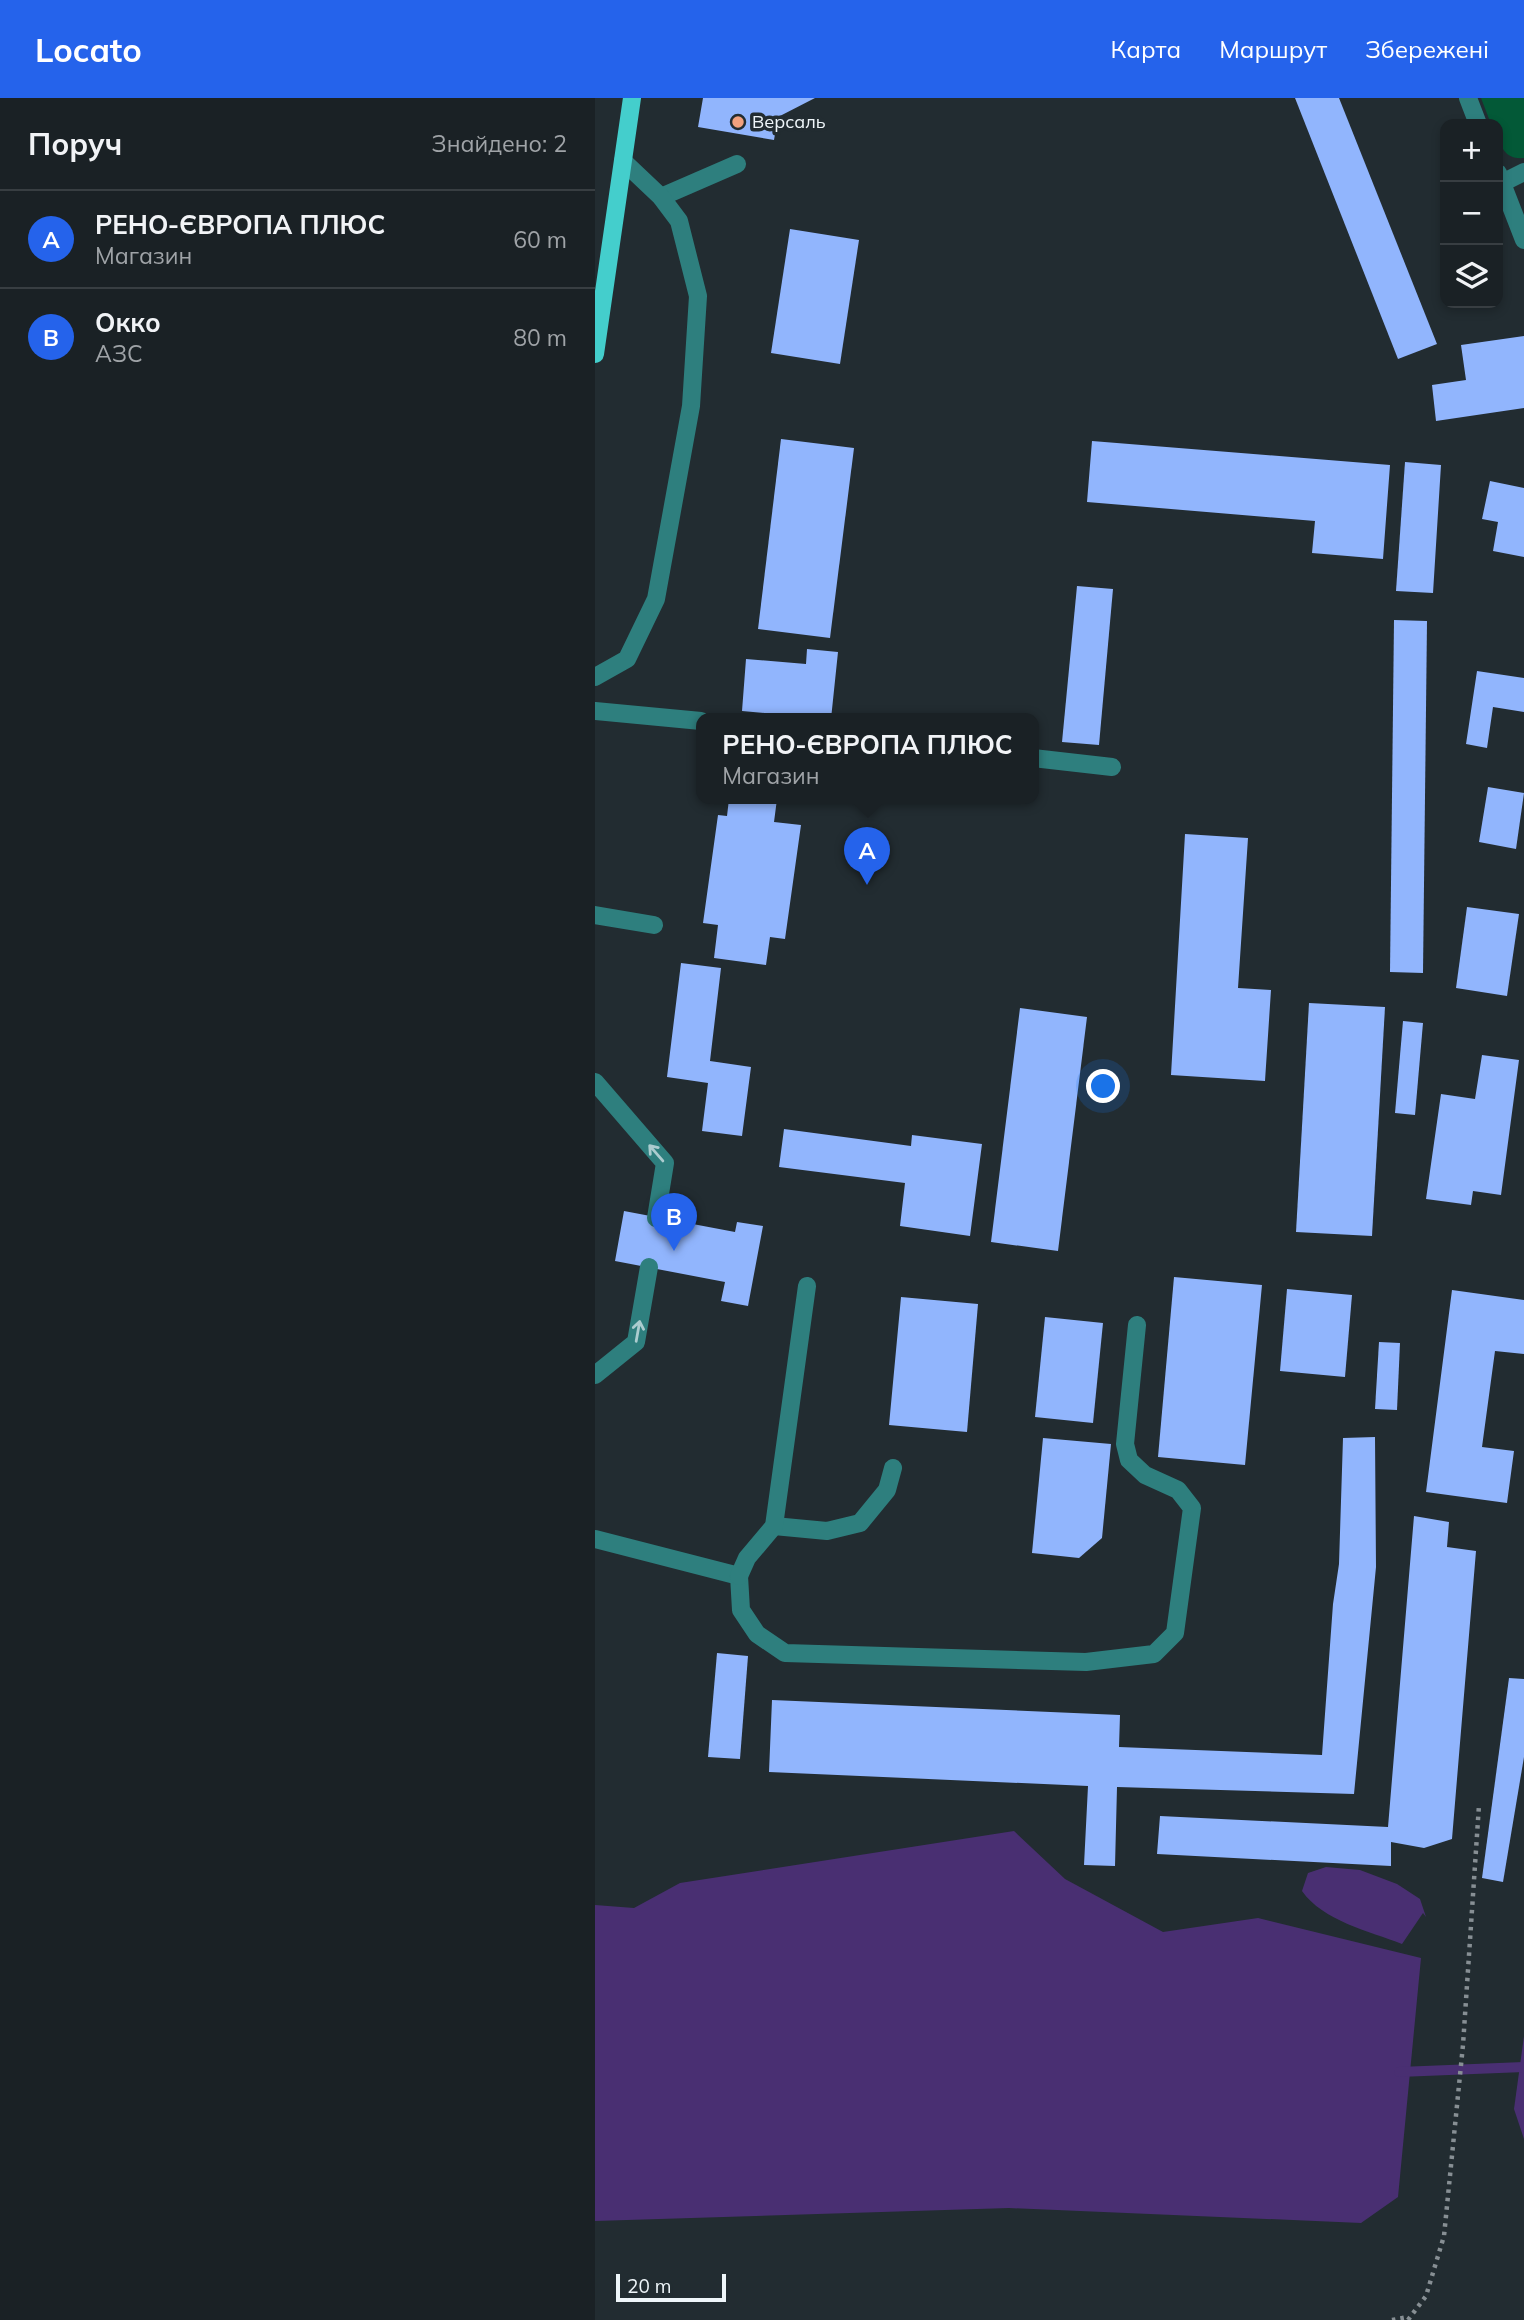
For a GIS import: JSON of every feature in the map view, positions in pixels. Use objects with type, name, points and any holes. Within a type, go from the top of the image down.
[{"type":"main road","points":[[595,354],[599,300],[632,98]]},
{"type":"street","points":[[1468,98],[1476,119]]},
{"type":"street","points":[[595,677],[627,659],[656,599],[691,406],[698,296],[679,221],[661,197],[623,161]]},
{"type":"street","points":[[661,197],[737,164]]},
{"type":"street","points":[[1503,177],[1524,172]]},
{"type":"street","points":[[1502,182],[1524,240]]},
{"type":"street","points":[[595,711],[696,721]]},
{"type":"street","points":[[1039,759],[1112,767]]},
{"type":"street","points":[[595,915],[654,925]]},
{"type":"street","points":[[595,1082],[665,1163],[656,1218]]},
{"type":"street","points":[[595,1375],[636,1342],[649,1267]]},
{"type":"street","points":[[807,1286],[774,1526],[747,1558],[739,1576],[741,1610],[757,1634],[785,1653],[1086,1662],[1154,1654],[1175,1633],[1192,1508],[1178,1490],[1145,1475],[1129,1460],[1125,1444],[1137,1325]]},
{"type":"street","points":[[774,1526],[827,1531],[860,1523],[887,1490],[893,1468]]},
{"type":"street","points":[[595,1539],[739,1576]]},
{"type":"path","points":[[1392,2320],[1409,2318],[1426,2295],[1444,2236],[1463,2045],[1479,1805]]},
{"type":"green space","points":[[1481,98],[1524,98],[1524,158],[1511,156],[1503,148],[1503,119],[1489,119]]},
{"type":"shaded area","points":[[1014,1831],[1065,1879],[1163,1932],[1258,1918],[1421,1958],[1398,2197],[1361,2223],[1009,2208],[595,2221],[595,1905],[634,1908],[680,1883]]},
{"type":"shaded area","points":[[1326,1867],[1360,1870],[1397,1884],[1420,1899],[1426,1917],[1423,1913],[1402,1944],[1334,1918],[1302,1891],[1308,1873]]},
{"type":"shaded area","points":[[1524,2036],[1524,2139],[1514,2109]]},
{"type":"building","name":"Версаль","points":[[703,98],[815,98],[778,117],[774,140],[698,127]]},
{"type":"building","points":[[1295,98],[1339,98],[1437,344],[1398,359]]},
{"type":"building","points":[[790,229],[859,240],[840,364],[771,353]]},
{"type":"building","points":[[1524,336],[1524,408],[1436,421],[1432,385],[1466,380],[1461,345]]},
{"type":"building","points":[[781,439],[854,448],[830,638],[758,629]]},
{"type":"building","points":[[1092,441],[1390,465],[1383,559],[1312,553],[1315,521],[1087,502]]},
{"type":"building","points":[[1405,462],[1441,465],[1433,593],[1396,591]]},
{"type":"building","points":[[1490,481],[1524,488],[1524,557],[1493,551],[1498,522],[1482,519]]},
{"type":"building","points":[[1077,586],[1113,589],[1099,745],[1062,742]]},
{"type":"building","points":[[1394,620],[1427,621],[1423,973],[1390,972]]},
{"type":"building","points":[[807,649],[838,652],[832,713],[742,711],[746,659],[806,664]]},
{"type":"building","points":[[1477,671],[1524,678],[1524,712],[1493,707],[1487,748],[1466,744]]},
{"type":"building","points":[[1488,787],[1524,793],[1516,849],[1479,842]]},
{"type":"building","points":[[728,804],[776,804],[774,822],[801,825],[785,939],[770,937],[766,965],[714,958],[718,925],[703,923],[718,815],[727,816]]},
{"type":"building","points":[[1185,834],[1248,838],[1238,988],[1271,990],[1265,1081],[1171,1075]]},
{"type":"building","points":[[1467,907],[1519,914],[1507,996],[1456,988]]},
{"type":"building","points":[[681,963],[721,968],[710,1061],[751,1067],[742,1136],[702,1131],[708,1083],[667,1077]]},
{"type":"building","points":[[1309,1003],[1385,1007],[1372,1236],[1296,1232]]},
{"type":"building","points":[[1020,1008],[1087,1017],[1058,1251],[991,1242]]},
{"type":"building","points":[[1403,1021],[1423,1023],[1415,1115],[1395,1113]]},
{"type":"building","points":[[1482,1055],[1519,1060],[1501,1195],[1473,1191],[1471,1205],[1426,1199],[1441,1094],[1475,1099]]},
{"type":"building","points":[[784,1129],[911,1146],[912,1135],[982,1144],[970,1236],[900,1226],[905,1183],[779,1167]]},
{"type":"building","points":[[624,1211],[735,1232],[737,1222],[763,1226],[748,1306],[721,1301],[725,1282],[615,1261]]},
{"type":"building","points":[[1174,1277],[1262,1285],[1245,1465],[1158,1457]]},
{"type":"building","points":[[1287,1289],[1352,1295],[1345,1377],[1280,1371]]},
{"type":"building","points":[[1452,1290],[1524,1300],[1524,1354],[1495,1351],[1482,1447],[1514,1451],[1507,1503],[1426,1492]]},
{"type":"building","points":[[901,1297],[978,1304],[967,1432],[889,1425]]},
{"type":"building","points":[[1045,1317],[1103,1323],[1093,1423],[1035,1417]]},
{"type":"building","points":[[1379,1342],[1400,1343],[1397,1410],[1375,1409]]},
{"type":"building","points":[[1375,1437],[1376,1567],[1354,1794],[1117,1787],[1115,1866],[1084,1865],[1088,1786],[769,1772],[772,1700],[1120,1715],[1119,1747],[1322,1755],[1333,1604],[1339,1564],[1343,1438]]},
{"type":"building","points":[[1043,1438],[1111,1444],[1102,1538],[1079,1558],[1032,1553]]},
{"type":"building","points":[[1414,1516],[1449,1522],[1447,1547],[1476,1551],[1452,1839],[1424,1848],[1391,1842],[1391,1866],[1157,1854],[1160,1816],[1388,1827]]},
{"type":"building","points":[[717,1653],[748,1656],[740,1759],[708,1757]]},
{"type":"building","points":[[1509,1678],[1524,1679],[1524,1757],[1503,1882],[1482,1878]]},
{"type":"waterway","points":[[1399,2072],[1524,2067]]},
{"type":"place","name":"Версаль","points":[[738,122]]},
{"type":"place","name":"РЕНО-ЄВРОПА ПЛЮС","points":[[867,885]]},
{"type":"place","name":"Окко","points":[[674,1251]]}]
